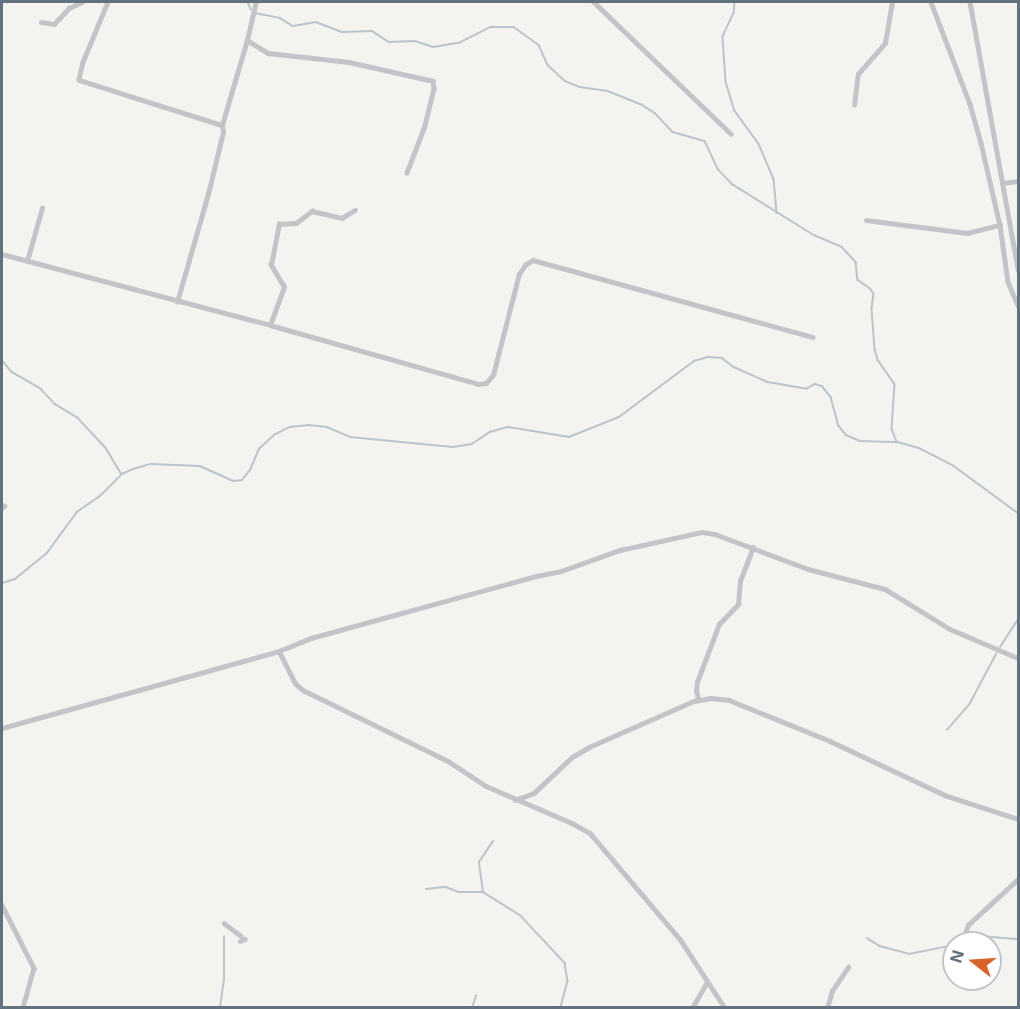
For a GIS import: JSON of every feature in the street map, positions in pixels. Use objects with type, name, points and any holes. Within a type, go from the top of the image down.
[{"type":"street","points":[[41,22],[54,24],[72,5],[82,2]]},
{"type":"street","points":[[108,2],[83,62],[79,80],[222,125]]},
{"type":"street","points":[[177,302],[222,140],[224,128],[222,125],[248,40],[256,2]]},
{"type":"street","points":[[594,2],[731,134]]},
{"type":"street","points":[[854,105],[858,74],[885,43],[892,2]]},
{"type":"street","points":[[931,2],[970,104],[1000,225],[1008,282],[1018,305]]},
{"type":"street","points":[[970,2],[1018,270]]},
{"type":"street","points":[[248,40],[268,53],[349,62],[433,81],[434,89],[425,126],[407,173]]},
{"type":"street","points":[[1002,183],[1017,182]]},
{"type":"street","points":[[27,261],[42,208]]},
{"type":"street","points":[[270,325],[284,286],[271,265],[279,224],[296,223],[312,212],[342,218],[354,210]]},
{"type":"street","points":[[866,220],[967,232],[1000,225]]},
{"type":"street","points":[[2,254],[483,384],[493,375],[522,269],[528,262],[538,260],[813,337]]},
{"type":"street","points":[[2,729],[279,651],[311,638],[561,571],[636,545],[706,532],[753,547],[808,569],[885,589],[950,629],[1018,658]]},
{"type":"street","points":[[698,699],[696,691],[698,682],[720,624],[738,604],[740,581],[753,547]]},
{"type":"street","points":[[279,651],[296,684],[303,690],[448,761],[486,786],[590,833],[680,939],[725,1008]]},
{"type":"street","points":[[515,800],[534,793],[579,752],[698,699],[729,700],[858,752],[874,764],[947,796],[1018,819]]},
{"type":"street","points":[[966,931],[968,925],[1018,879]]},
{"type":"street","points":[[2,905],[34,968],[23,1008]]},
{"type":"street","points":[[224,923],[242,939]]},
{"type":"street","points":[[827,1008],[831,991],[848,967]]},
{"type":"street","points":[[692,1008],[707,982]]},
{"type":"waterway","points":[[248,2],[251,9]]},
{"type":"waterway","points":[[735,2],[734,13],[723,37],[726,82],[735,111],[759,144],[774,179],[777,213]]},
{"type":"waterway","points":[[255,13],[280,18],[293,26],[316,22],[342,32],[372,31],[389,42],[415,41],[434,47],[461,42],[491,27],[514,27],[539,45],[548,65],[565,81],[580,87],[608,91],[642,105],[655,113],[673,132],[705,141],[718,169],[732,184],[814,235],[842,247],[856,262],[858,280],[870,288],[874,294],[872,309],[878,360],[895,384],[892,429],[897,442]]},
{"type":"waterway","points":[[2,583],[15,579],[47,553],[77,512],[100,496],[122,474],[133,469],[151,464],[200,466],[234,481],[242,480],[250,470],[259,449],[274,435],[290,427],[309,425],[327,427],[350,437],[453,447],[472,444],[490,432],[508,427],[569,437],[619,417],[694,361],[708,357],[722,358],[734,367],[768,382],[806,389],[815,384],[822,386],[831,397],[839,426],[846,435],[860,441],[898,442],[919,448],[954,466],[1018,513]]},
{"type":"waterway","points":[[2,360],[12,372],[41,389],[55,404],[78,418],[106,448],[121,473]]},
{"type":"waterway","points":[[1000,647],[1018,619]]},
{"type":"waterway","points":[[947,730],[969,705],[996,654]]},
{"type":"waterway","points":[[483,892],[479,862],[493,841]]},
{"type":"waterway","points":[[426,889],[446,887],[459,892],[483,892],[520,915],[565,963],[568,981],[561,1008]]},
{"type":"waterway","points":[[220,1008],[224,979],[224,937]]},
{"type":"waterway","points":[[867,938],[880,946],[909,954],[942,947]]},
{"type":"waterway","points":[[1002,938],[1018,939]]},
{"type":"waterway","points":[[472,1008],[476,996]]}]
